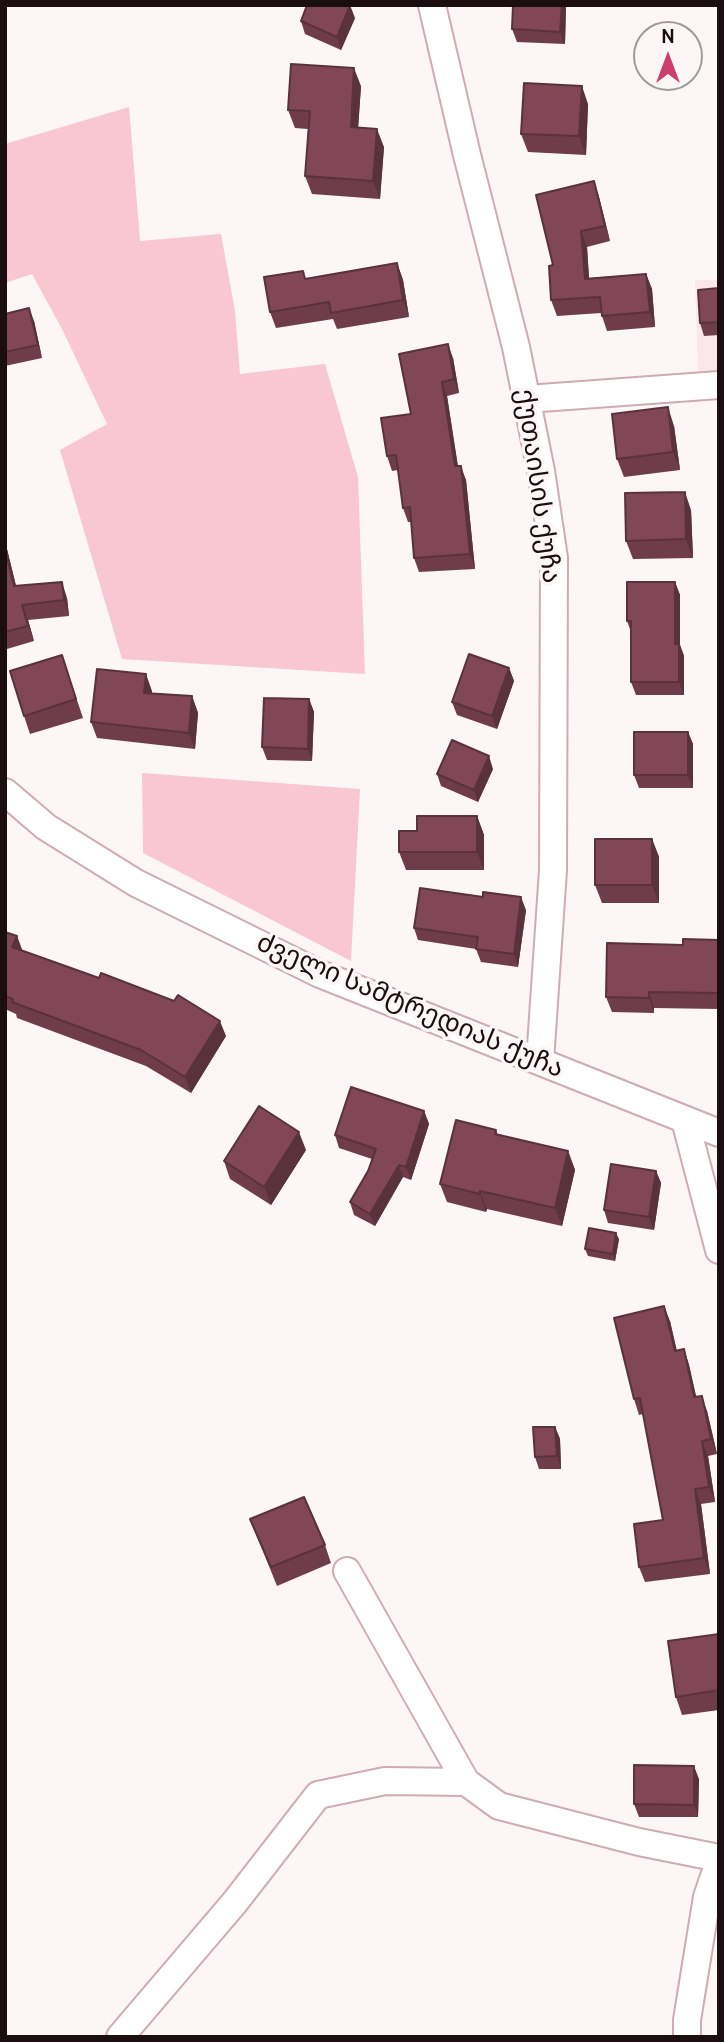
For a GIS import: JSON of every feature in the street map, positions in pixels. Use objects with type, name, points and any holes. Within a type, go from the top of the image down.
[{"type":"street","name":"ქუთაისის ქუჩა","points":[[432,5],[527,398],[554,558],[553,870],[540,1061]]},
{"type":"street","points":[[527,398],[719,385]]},
{"type":"street","name":"ძველი სამტრედიას ქუჩა","points":[[5,792],[46,827],[136,883],[320,974],[719,1133]]},
{"type":"street","points":[[685,1120],[719,1250]]},
{"type":"street","points":[[347,1571],[466,1782],[499,1805],[719,1860],[707,1897],[687,2020],[687,2037]]},
{"type":"street","points":[[120,2037],[235,1902],[318,1795],[385,1781],[466,1782]]},
{"type":"shaded area","points":[[129,107],[140,241],[221,234],[235,311],[240,374],[325,364],[358,477],[365,674],[122,659],[60,450],[107,424],[62,329],[32,274],[5,283],[5,144]]},
{"type":"shaded area","points":[[695,280],[719,280],[719,375],[698,376]]},
{"type":"shaded area","points":[[142,773],[360,789],[351,961],[143,853]]},
{"type":"building","points":[[307,5],[350,5],[337,37],[301,21]]},
{"type":"building","points":[[513,5],[562,5],[560,32],[512,29]]},
{"type":"building","points":[[291,64],[354,68],[351,127],[377,129],[373,181],[305,176],[310,111],[288,110]]},
{"type":"building","points":[[524,83],[582,86],[579,136],[521,134]]},
{"type":"building","points":[[594,181],[605,226],[581,231],[585,279],[646,274],[650,312],[602,316],[600,297],[551,300],[549,266],[553,265],[536,195]]},
{"type":"building","points":[[397,263],[403,300],[331,313],[329,302],[270,312],[264,277],[303,271],[305,279]]},
{"type":"building","points":[[719,288],[719,322],[700,323],[698,290]]},
{"type":"building","points":[[29,308],[38,345],[5,352],[5,314]]},
{"type":"building","points":[[448,344],[454,379],[442,382],[455,466],[461,466],[470,554],[414,558],[410,507],[403,508],[396,455],[387,456],[381,418],[411,414],[399,354]]},
{"type":"building","points":[[668,407],[673,452],[617,459],[612,414]]},
{"type":"building","points":[[685,492],[686,539],[626,541],[625,493]]},
{"type":"building","points":[[5,549],[14,586],[62,582],[64,600],[22,605],[28,626],[5,632]]},
{"type":"building","points":[[627,582],[675,582],[675,644],[679,644],[679,682],[631,682],[631,621],[627,621]]},
{"type":"building","points":[[469,654],[509,668],[492,716],[452,702]]},
{"type":"building","points":[[62,655],[76,699],[24,716],[10,671]]},
{"type":"building","points":[[97,669],[146,674],[144,693],[192,696],[189,733],[91,722]]},
{"type":"building","points":[[264,698],[309,699],[308,749],[262,747]]},
{"type":"building","points":[[634,732],[688,732],[688,775],[634,775]]},
{"type":"building","points":[[452,740],[489,756],[474,790],[437,774]]},
{"type":"building","points":[[417,816],[477,816],[477,852],[399,852],[399,831],[417,831]]},
{"type":"building","points":[[595,839],[652,839],[652,885],[595,885]]},
{"type":"building","points":[[420,888],[483,897],[483,892],[521,897],[514,954],[476,949],[478,937],[414,928]]},
{"type":"building","points":[[5,932],[17,936],[12,947],[99,978],[101,973],[174,1001],[178,995],[220,1021],[185,1077],[141,1050],[12,1002],[13,999],[5,996]]},
{"type":"building","points":[[683,939],[719,940],[719,993],[649,992],[649,998],[606,997],[607,943],[683,945]]},
{"type":"building","points":[[351,1087],[424,1111],[406,1167],[399,1165],[370,1214],[350,1202],[368,1171],[376,1149],[335,1135]]},
{"type":"building","points":[[259,1106],[299,1132],[264,1187],[224,1161]]},
{"type":"building","points":[[456,1120],[496,1130],[495,1134],[568,1151],[555,1208],[440,1184]]},
{"type":"building","points":[[611,1164],[656,1171],[649,1217],[604,1210]]},
{"type":"building","points":[[589,1228],[616,1233],[613,1254],[585,1249]]},
{"type":"building","points":[[664,1306],[675,1351],[684,1349],[694,1397],[702,1396],[711,1439],[702,1441],[709,1487],[695,1489],[704,1558],[639,1567],[634,1524],[663,1520],[640,1398],[634,1399],[614,1318]]},
{"type":"building","points":[[533,1427],[555,1427],[557,1456],[535,1457]]},
{"type":"building","points":[[304,1497],[325,1545],[271,1567],[250,1519]]},
{"type":"building","points":[[719,1634],[719,1690],[676,1697],[668,1641]]},
{"type":"building","points":[[634,1765],[694,1766],[694,1805],[634,1804]]}]
